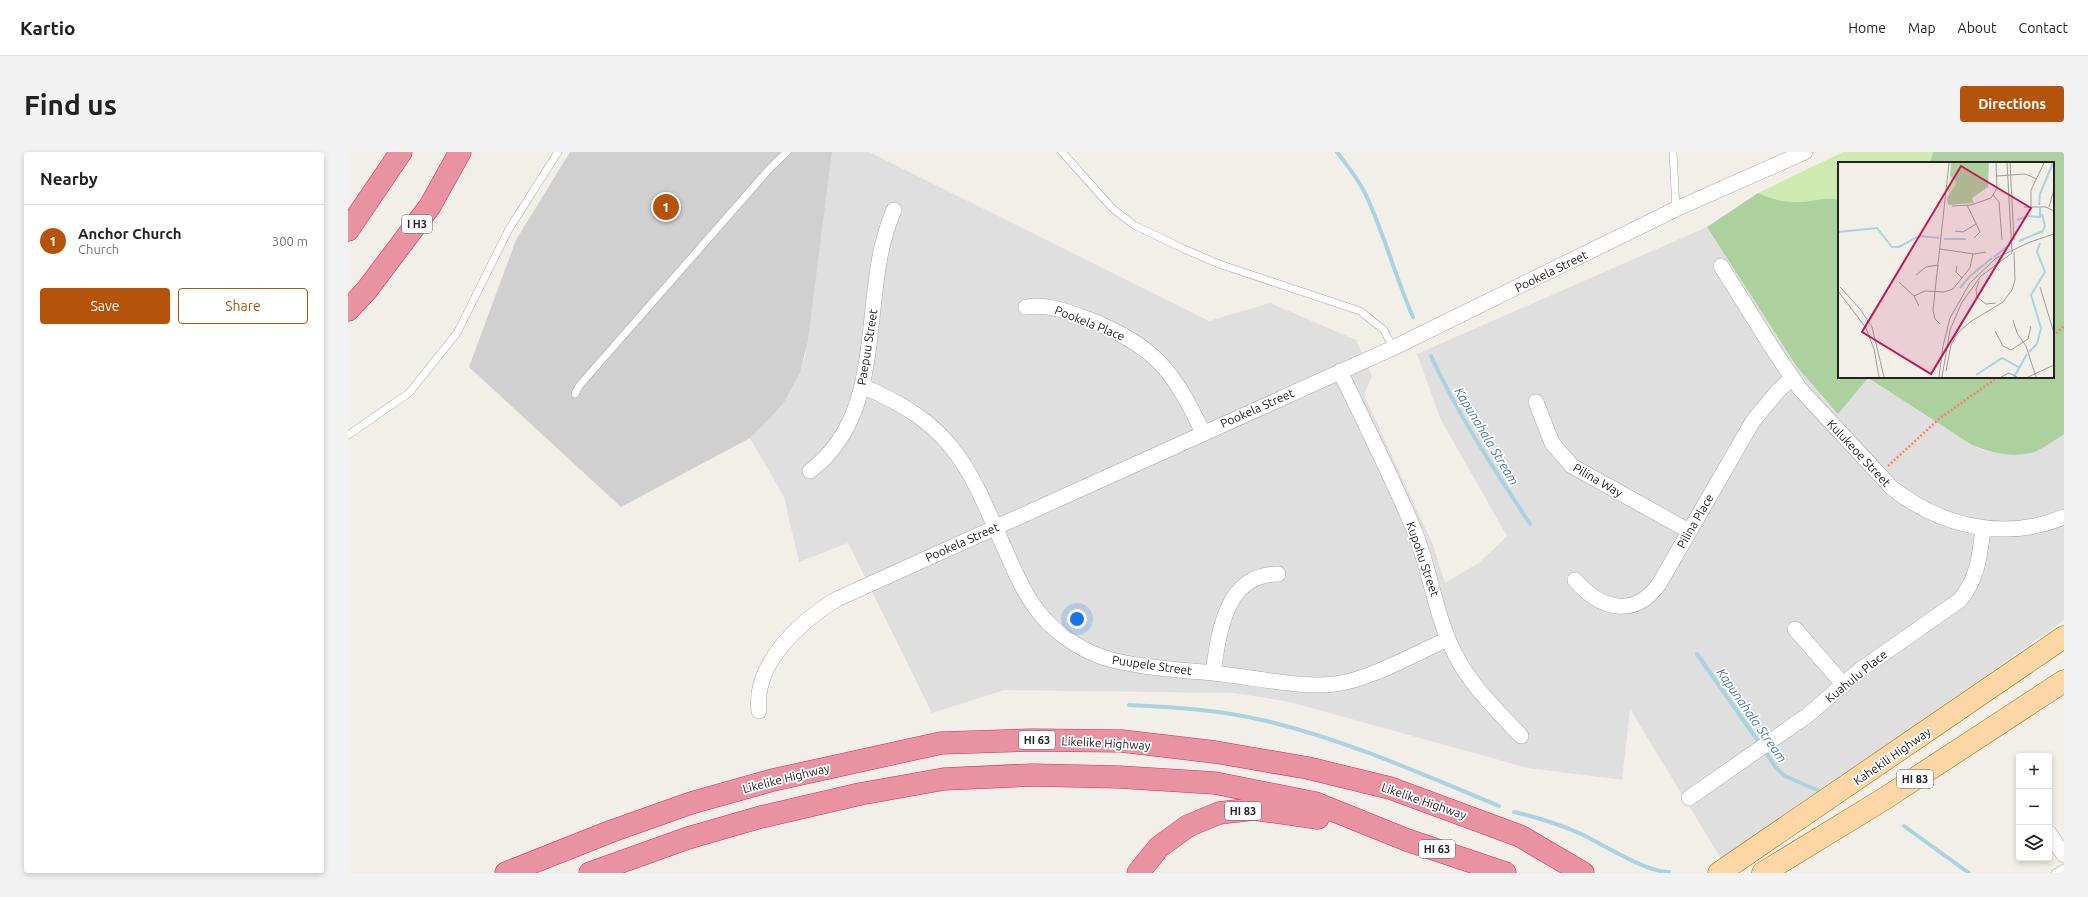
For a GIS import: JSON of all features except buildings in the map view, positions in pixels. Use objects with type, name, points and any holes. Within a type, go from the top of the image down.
[{"type":"highway","points":[[348,230],[401,152]]},
{"type":"highway","name":"I H3","points":[[348,310],[366,291],[430,206],[460,152]]},
{"type":"highway","points":[[348,314],[366,291]]},
{"type":"highway","name":"Likelike Highway","points":[[506,873],[612,831],[692,803],[773,780],[941,743],[1031,740],[1122,741],[1215,752],[1308,768],[1390,788],[1461,813],[1520,836],[1575,868],[1597,873]]},
{"type":"highway","name":"HI 63","points":[[590,873],[688,838],[761,816],[860,794],[944,779],[1032,775],[1119,777],[1214,783],[1315,803],[1370,826],[1505,873]]},
{"type":"highway","name":"HI 83","points":[[1138,873],[1159,847],[1188,826],[1219,813],[1254,810],[1370,826]]},
{"type":"main road","name":"Kahekili Highway","points":[[1719,873],[2064,637]]},
{"type":"main road","name":"HI 83","points":[[1763,873],[1884,799],[2064,681]]},
{"type":"street","name":"Pookela Street","points":[[759,711],[760,687],[770,665],[787,640],[810,617],[838,599],[1393,348],[1789,156],[1805,152]]},
{"type":"street","name":"Paepuu Street","points":[[810,471],[828,456],[841,440],[850,422],[862,386],[868,358],[880,251],[894,210]]},
{"type":"street","name":"Kulukeoe Street","points":[[1721,266],[1792,378],[1813,404],[1892,488],[1921,508],[1954,522],[1983,528],[2025,528],[2064,517]]},
{"type":"street","name":"Pookela Place","points":[[1026,307],[1040,306],[1058,308],[1106,327],[1136,343],[1159,362],[1178,384],[1186,396],[1203,433]]},
{"type":"street","name":"Kupohu Street","points":[[1340,371],[1412,525],[1424,558],[1448,639],[1471,680],[1521,736]]},
{"type":"street","name":"Pilina Place","points":[[1575,580],[1587,593],[1608,605],[1624,606],[1640,602],[1648,597],[1659,584],[1753,421],[1778,390],[1792,378]]},
{"type":"street","name":"Puupele Street","points":[[862,386],[906,407],[931,425],[948,442],[974,480],[1028,598],[1046,620],[1063,636],[1089,652],[1116,661],[1313,685],[1336,684],[1362,677],[1448,639]]},
{"type":"street","name":"Pilina Way","points":[[1536,402],[1552,443],[1572,466],[1689,531]]},
{"type":"street","name":"Kuahulu Place","points":[[1689,798],[1808,715],[1875,658],[1952,607],[1960,600],[1973,582],[1983,528]]},
{"type":"street","points":[[1213,673],[1220,626],[1232,601],[1252,580],[1264,575],[1278,574]]},
{"type":"street","points":[[1795,629],[1844,684]]},
{"type":"street","points":[[2052,837],[2064,855]]},
{"type":"lane","points":[[348,435],[410,393],[457,333],[509,229],[558,152]]},
{"type":"lane","points":[[1062,152],[1112,208],[1134,224],[1184,249],[1219,264],[1360,310],[1384,330],[1393,348]]},
{"type":"lane","points":[[1673,152],[1676,210]]},
{"type":"lane","points":[[575,394],[579,386],[771,167],[786,153]]},
{"type":"lane","points":[[2055,873],[2064,868]]},
{"type":"path","points":[[2054,335],[2064,326]]},
{"type":"path","points":[[1879,474],[1940,418],[1997,378]]},
{"type":"shaded area","points":[[570,152],[832,152],[808,341],[800,372],[785,401],[750,438],[621,507],[469,367],[516,240]]},
{"type":"shaded area","points":[[832,152],[869,152],[1209,321],[1270,303],[1356,340],[1372,376],[1364,395],[1433,545],[1445,583],[1480,562],[1507,536],[1441,420],[1417,354],[1707,227],[1797,367],[1838,414],[1867,378],[1982,450],[2005,454],[2025,453],[2035,451],[2064,434],[2064,620],[1723,862],[1630,709],[1622,780],[1528,768],[1290,702],[1234,693],[1004,690],[932,713],[848,543],[799,562],[784,497],[750,438],[785,401],[805,357]]},
{"type":"green space","points":[[1843,152],[1933,152],[1930,162],[1838,162],[1838,200],[1824,199],[1803,202],[1782,201],[1758,193]]},
{"type":"green space","points":[[1933,152],[2064,152],[2064,434],[2034,452],[2011,455],[1972,445],[1868,378],[2054,378],[2054,162],[1930,162]]},
{"type":"green space","points":[[1758,193],[1782,201],[1803,202],[1838,200],[1838,378],[1868,378],[1838,414],[1797,367],[1707,227]]},
{"type":"waterway","name":"Kapunahala Stream","points":[[1337,152],[1356,177],[1372,208],[1413,317]]},
{"type":"waterway","name":"Kapunahala Stream","points":[[1431,356],[1465,421],[1530,524]]},
{"type":"waterway","name":"Kapunahala Stream","points":[[1697,654],[1760,744]]},
{"type":"waterway","points":[[1129,705],[1213,711],[1262,720],[1293,728],[1353,747],[1499,806]]},
{"type":"waterway","name":"Kapunahala Stream","points":[[1764,749],[1776,768],[1785,776],[1819,791]]},
{"type":"waterway","points":[[1514,812],[1547,821],[1579,833],[1637,863],[1649,868],[1669,872]]},
{"type":"waterway","name":"Kapunahala Stream","points":[[1904,826],[1969,873]]},
{"type":"place","name":"Anchor Church","points":[[666,207]]}]
